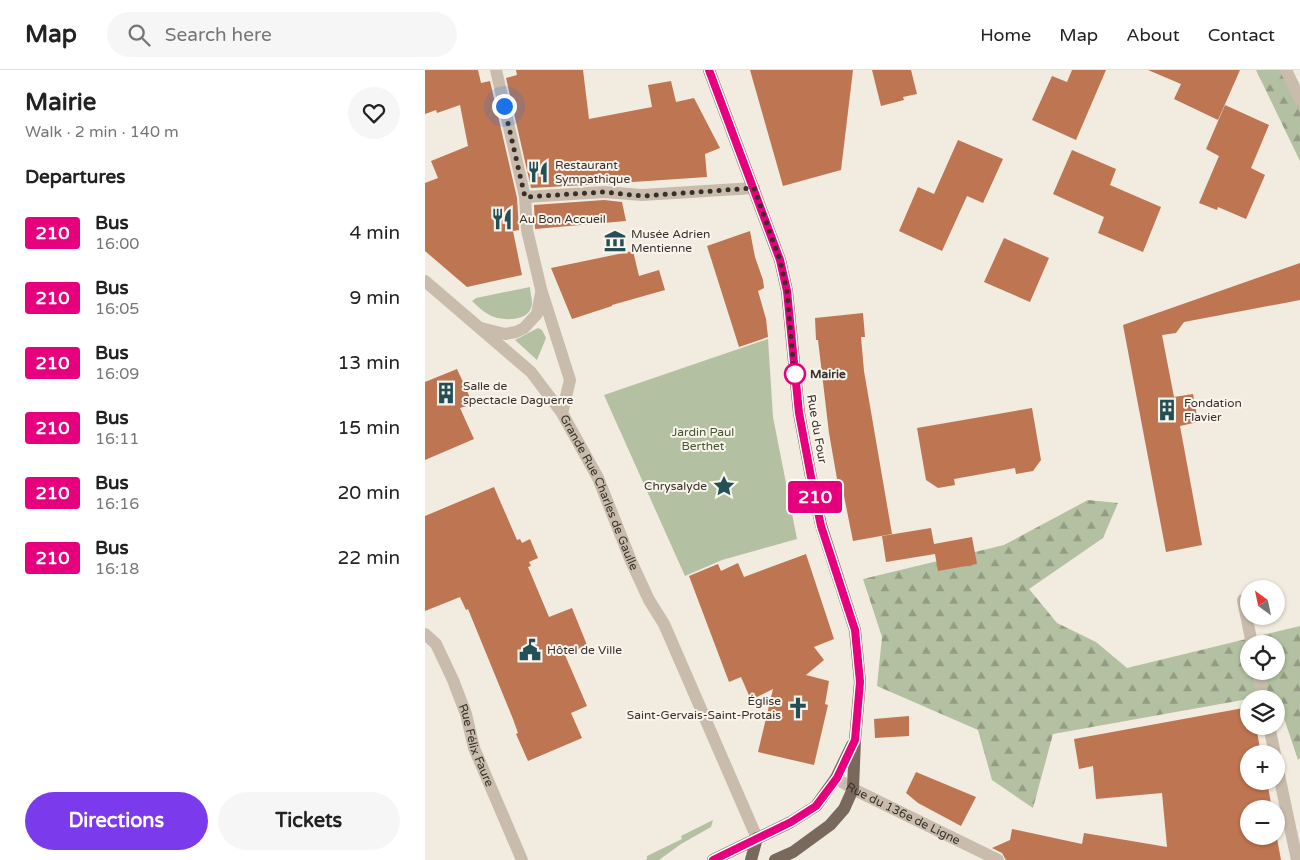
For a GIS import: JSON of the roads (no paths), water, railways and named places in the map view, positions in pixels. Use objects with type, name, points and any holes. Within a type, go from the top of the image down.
[{"type":"main road","name":"Rue du Four","points":[[709,70],[780,260],[787,291],[797,401],[814,493],[821,526],[855,630],[860,682],[853,789]]},
{"type":"main road","points":[[713,860],[791,822],[816,806],[837,778],[855,740]]},
{"type":"main road","points":[[775,860],[793,852],[830,825],[844,808],[853,789]]},
{"type":"main road","points":[[751,860],[757,838]]},
{"type":"street","name":"Grande Rue Charles de Gaulle","points":[[496,70],[525,197],[527,230],[541,289],[570,380],[562,413],[598,478],[631,561],[649,600],[664,624],[757,838]]},
{"type":"street","points":[[1286,70],[1300,99]]},
{"type":"street","points":[[525,197],[604,192],[642,196],[754,188]]},
{"type":"street","points":[[425,281],[531,372],[562,413]]},
{"type":"street","points":[[477,326],[505,334],[524,328],[537,314],[541,289]]},
{"type":"street","name":"Rue Félix Faure","points":[[425,634],[436,644],[453,680],[466,714],[474,748],[522,860]]},
{"type":"street","name":"Rue du 136e de Ligne","points":[[837,778],[853,789],[998,860]]},
{"type":"street","points":[[1282,790],[1297,860]]},
{"type":"place","name":"Restaurant Sympathique","points":[[538,172]]},
{"type":"place","name":"Au Bon Accueil","points":[[502,219]]},
{"type":"place","name":"Musée Adrien Mentienne","points":[[615,241]]},
{"type":"place","name":"Mairie","points":[[795,374]]},
{"type":"place","name":"Salle de spectacle Daguerre","points":[[446,393]]},
{"type":"place","name":"Fondation Flavier","points":[[1167,410]]},
{"type":"place","name":"Chrysalyde","points":[[724,486]]},
{"type":"place","name":"Hôtel de Ville","points":[[530,650]]},
{"type":"place","name":"Église Saint-Gervais-Saint-Protais","points":[[798,708]]},
{"type":"park label","name":"Jardin Paul Berthet","points":[[703,439]]}]
